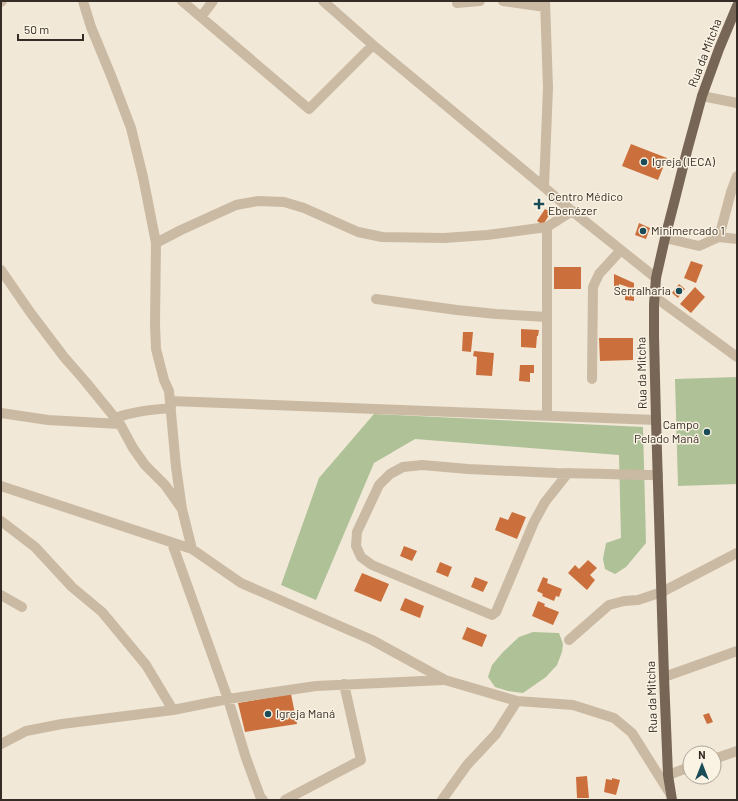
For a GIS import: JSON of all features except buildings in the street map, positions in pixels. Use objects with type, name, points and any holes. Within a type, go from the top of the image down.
[{"type":"main road","name":"Rua da Mitcha","points":[[672,798],[668,774],[656,420],[654,336],[656,278],[702,96],[737,6]]},
{"type":"street","points":[[83,1],[91,27],[131,128],[143,177],[156,243],[156,349],[164,380],[169,391],[176,466],[182,509],[192,550]]},
{"type":"street","points":[[182,1],[309,109],[373,45]]},
{"type":"street","points":[[201,17],[213,1]]},
{"type":"street","points":[[323,1],[373,45],[572,211],[656,278]]},
{"type":"street","points":[[457,3],[480,1]]},
{"type":"street","points":[[502,1],[545,4],[548,88],[544,187]]},
{"type":"street","points":[[702,96],[737,103]]},
{"type":"street","points":[[718,237],[737,176]]},
{"type":"street","points":[[156,243],[236,205],[258,201],[284,202],[304,208],[358,232],[382,237],[444,238],[487,236],[547,227],[572,211]]},
{"type":"street","points":[[546,416],[547,227]]},
{"type":"street","points":[[665,238],[698,246],[718,237],[737,239]]},
{"type":"street","points":[[592,379],[593,287],[599,274],[621,250]]},
{"type":"street","points":[[1,270],[64,357],[118,421],[133,448],[145,464],[165,485],[182,509]]},
{"type":"street","points":[[655,297],[737,357]]},
{"type":"street","points":[[376,299],[488,314],[547,317]]},
{"type":"street","points":[[1,413],[48,420],[118,421],[127,414],[170,404],[656,420]]},
{"type":"street","points":[[568,473],[545,502],[534,522],[496,612],[492,615],[372,565],[361,557],[356,546],[357,532],[379,485],[390,474],[403,467],[422,464],[468,469],[658,475]]},
{"type":"street","points":[[1,486],[192,550],[241,583],[372,640],[445,680],[517,701],[572,705],[614,718],[632,733],[672,798]]},
{"type":"street","points":[[1,521],[35,547],[72,587],[102,612],[146,665],[173,710]]},
{"type":"street","points":[[172,543],[228,699],[246,758],[260,796],[263,800]]},
{"type":"street","points":[[569,640],[609,605],[624,601],[638,600],[662,592],[737,553]]},
{"type":"street","points":[[1,595],[22,607]]},
{"type":"street","points":[[664,677],[737,651]]},
{"type":"street","points":[[1,744],[26,732],[62,724],[173,710],[228,699],[316,686],[445,680]]},
{"type":"street","points":[[285,800],[361,760],[344,684]]},
{"type":"street","points":[[442,800],[467,765],[496,734],[517,701]]},
{"type":"street","points":[[722,756],[737,751]]},
{"type":"street","points":[[668,774],[682,770]]},
{"type":"green space","name":"Campo Pelado Maná","points":[[737,377],[737,484],[678,486],[675,379]]},
{"type":"green space","points":[[374,414],[643,427],[646,543],[626,567],[615,574],[605,569],[603,559],[606,543],[621,538],[619,455],[415,439],[374,463],[316,600],[281,585],[319,478]]},
{"type":"green space","points":[[533,632],[559,633],[563,644],[562,652],[557,665],[546,677],[523,693],[495,687],[488,677],[492,665],[519,637]]},
{"type":"place","name":"Igreja (IECA)","points":[[644,162]]},
{"type":"place","name":"Centro Médico Ebenézer","points":[[539,204]]},
{"type":"place","name":"Minimercado 1","points":[[643,231]]},
{"type":"place","name":"Serralharia","points":[[679,291]]},
{"type":"place","name":"Campo Pelado Maná","points":[[707,432]]},
{"type":"place","name":"Igreja Maná","points":[[268,714]]}]
